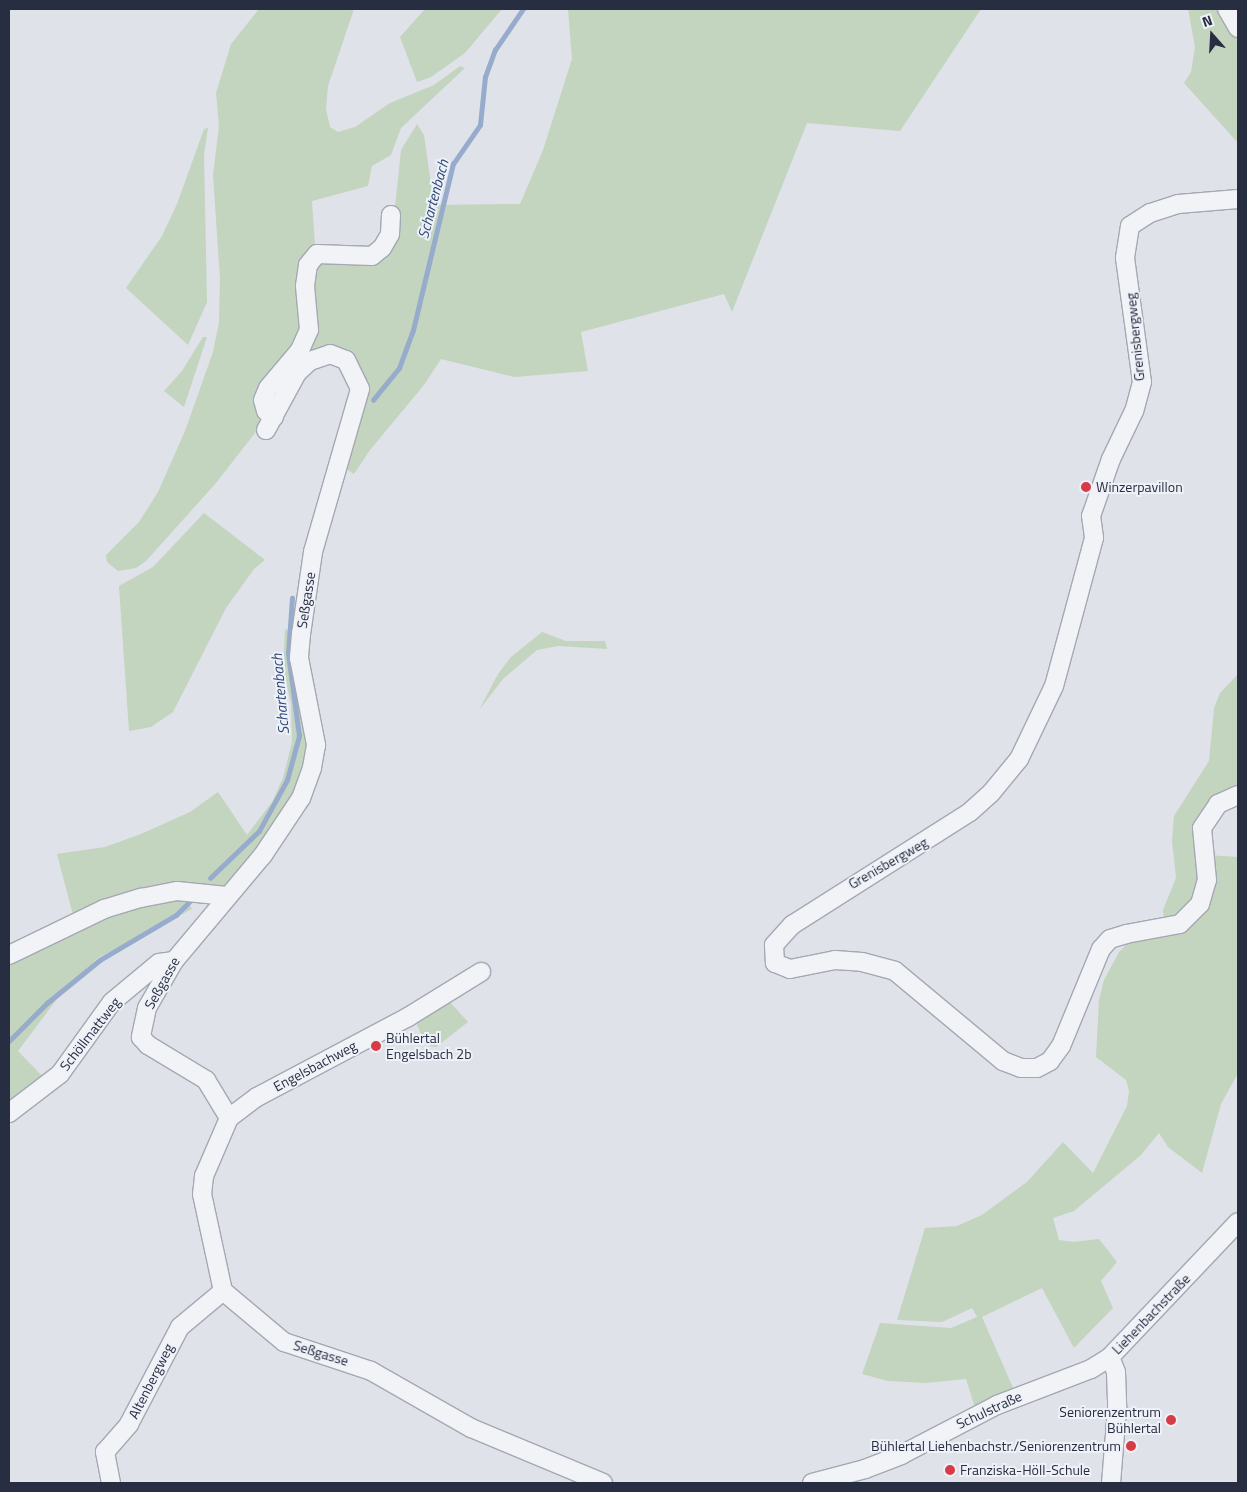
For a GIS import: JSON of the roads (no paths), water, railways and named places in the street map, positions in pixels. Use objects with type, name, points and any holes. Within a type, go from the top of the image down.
[{"type":"street","points":[[1227,9],[1238,28]]},
{"type":"street","name":"Grenisbergweg","points":[[1238,199],[1178,204],[1150,213],[1130,226],[1125,258],[1142,382],[1134,411],[1111,458],[1091,516],[1094,538],[1054,686],[1019,759],[991,794],[963,817],[792,924],[774,945],[775,964],[790,969],[835,960],[853,961],[895,971],[1003,1061],[1021,1068],[1037,1068],[1050,1061],[1061,1046],[1101,949],[1110,939],[1126,934],[1180,924],[1200,904],[1207,880],[1202,828],[1218,804],[1238,795]]},
{"type":"street","name":"Seßgasse","points":[[229,1118],[206,1080],[148,1045],[142,1037],[147,1008],[174,961],[263,855],[301,798],[312,768],[316,745],[299,658],[301,634],[313,552],[357,405],[360,389],[355,374],[339,356],[330,354],[310,361],[297,373],[270,423],[263,400],[268,388],[300,350],[309,330],[305,286],[308,264],[317,254],[372,256],[382,248],[390,234],[391,215]]},
{"type":"street","points":[[9,955],[104,909],[141,898],[178,891],[227,896]]},
{"type":"street","name":"Schöllmattweg","points":[[9,1113],[60,1074],[112,1002],[159,963],[174,961]]},
{"type":"street","name":"Engelsbachweg","points":[[229,1118],[257,1097],[408,1017],[481,972]]},
{"type":"street","points":[[223,1291],[202,1194],[204,1176],[229,1118]]},
{"type":"street","name":"Liehenbachstraße","points":[[1111,1483],[1118,1409],[1116,1372],[1110,1357],[1238,1222]]},
{"type":"street","name":"Seßgasse","points":[[223,1291],[284,1342],[371,1371],[471,1428],[603,1483]]},
{"type":"street","name":"Altenbergweg","points":[[111,1483],[105,1452],[129,1424],[180,1327],[223,1291]]},
{"type":"street","name":"Schulstraße","points":[[812,1483],[865,1469],[901,1455],[980,1412],[1021,1394],[1072,1378],[1110,1357]]},
{"type":"waterway","name":"Schartenbach","points":[[373,400],[399,368],[413,330],[453,164],[480,125],[485,77],[495,50],[523,9]]},
{"type":"waterway","name":"Schartenbach","points":[[210,878],[259,831],[287,780],[299,736],[288,654],[292,598]]},
{"type":"waterway","name":"Schartenbach","points":[[9,1041],[47,1003],[100,960],[176,915],[190,901]]},
{"type":"place","name":"Winzerpavillon","points":[[1086,487]]},
{"type":"place","name":"Bühlertal Engelsbach 2b","points":[[376,1046]]},
{"type":"place","name":"Seniorenzentrum Bühlertal","points":[[1171,1420]]},
{"type":"place","name":"Bühlertal Liehenbachstr./Seniorenzentrum","points":[[1131,1446]]},
{"type":"place","name":"Franziska-Höll-Schule","points":[[950,1470]]}]
